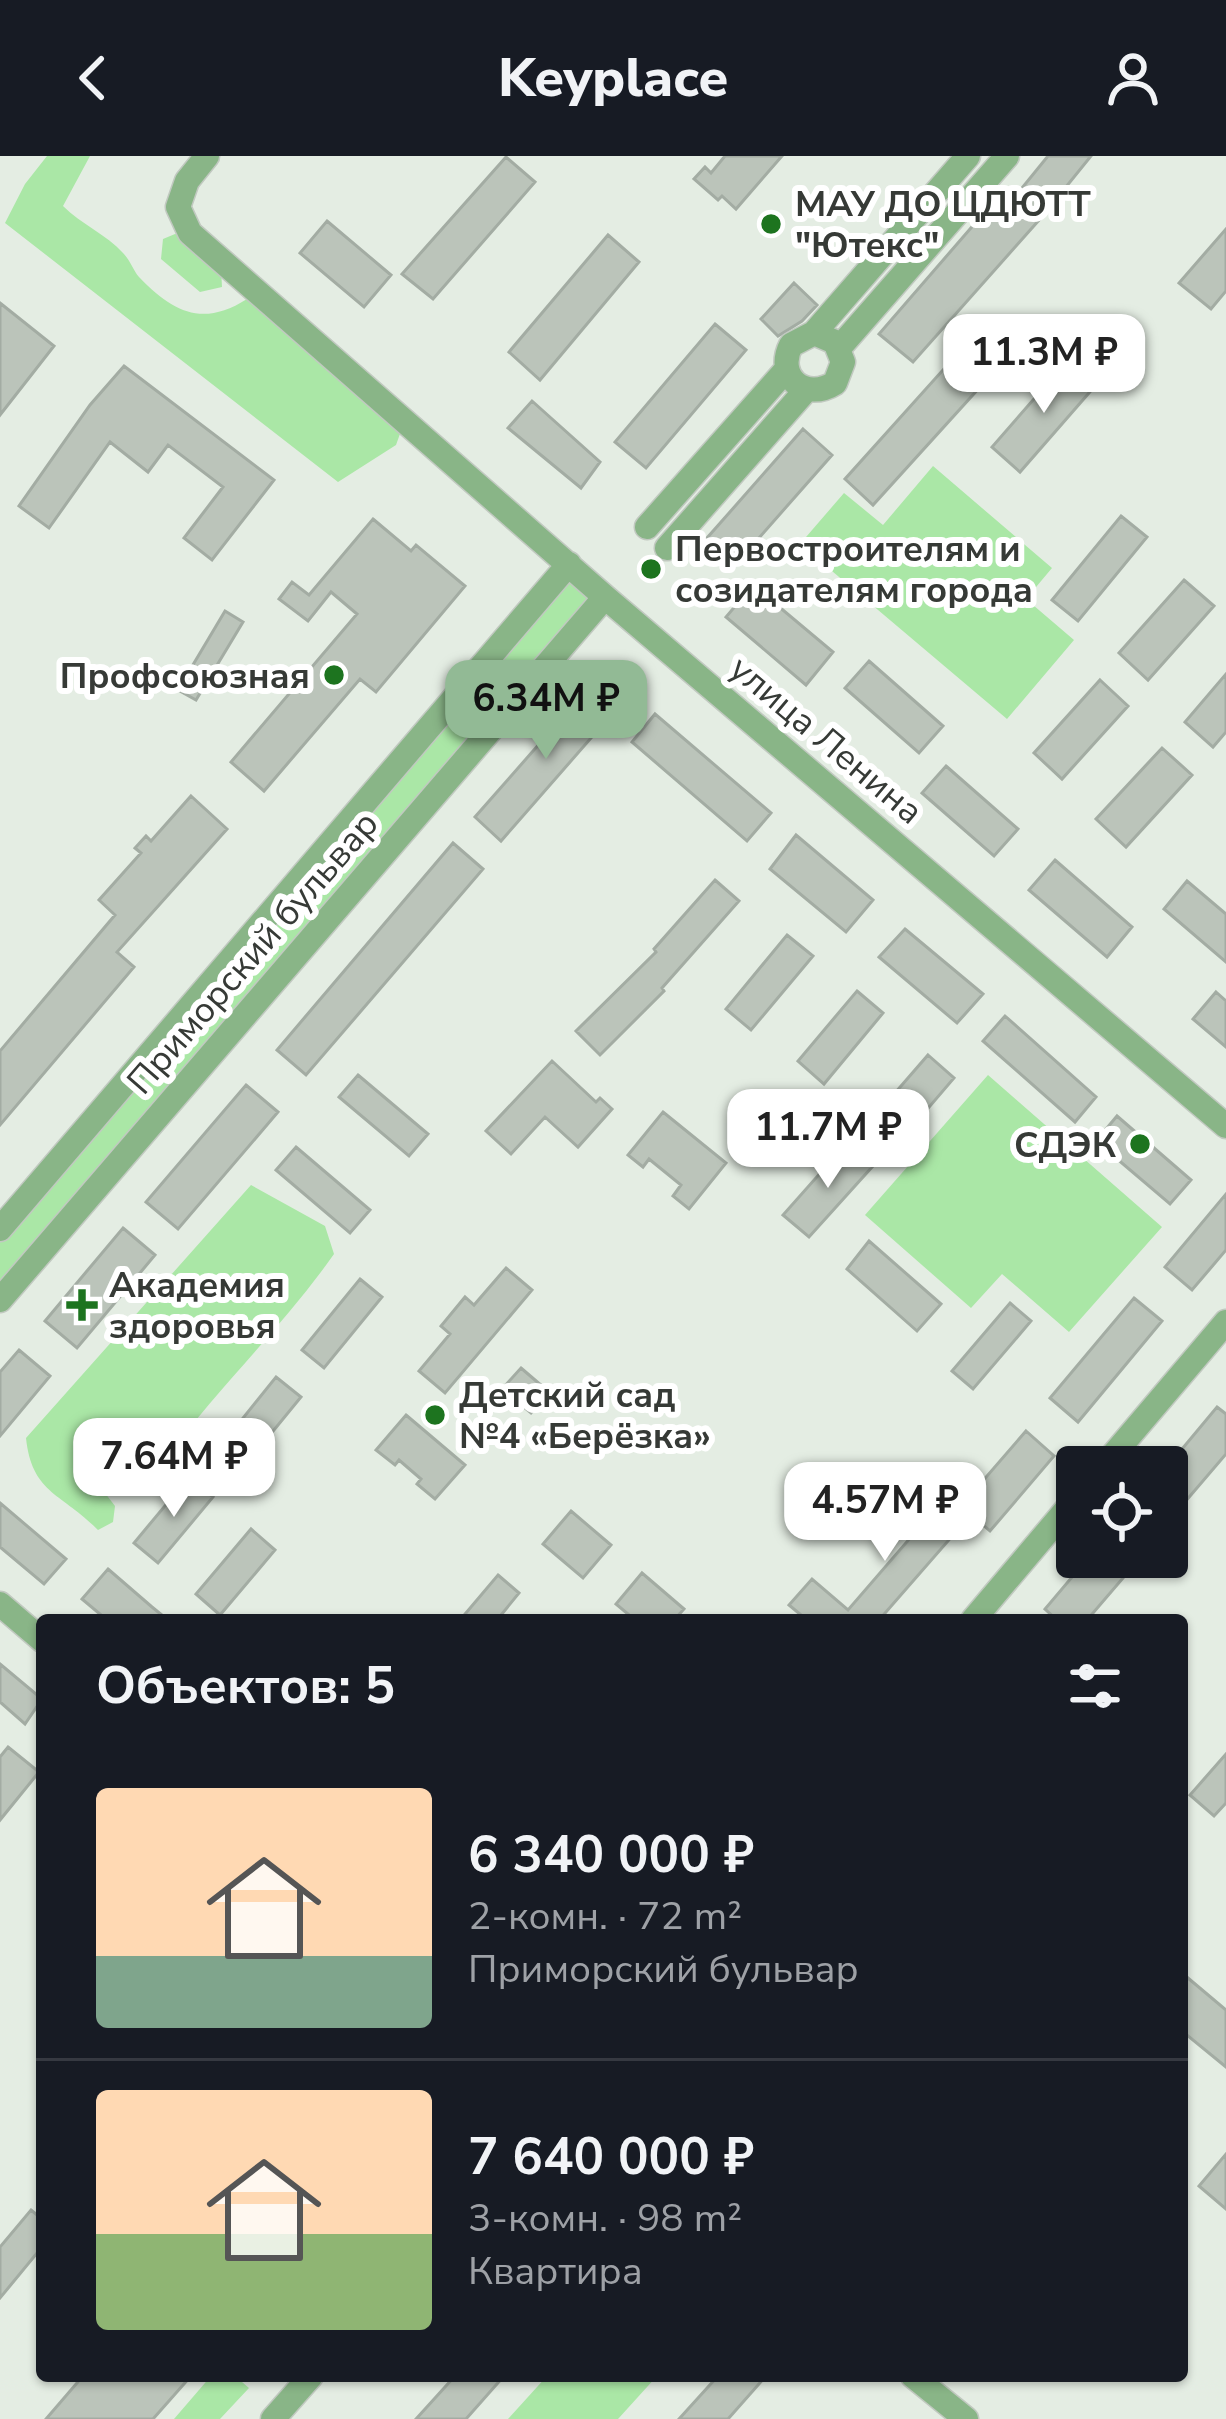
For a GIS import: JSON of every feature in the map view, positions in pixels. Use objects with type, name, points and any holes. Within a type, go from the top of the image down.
[{"type":"street","name":"улица Ленина","points":[[207,156],[187,181],[178,207],[190,233],[605,597],[1226,1126]]},
{"type":"street","points":[[647,526],[786,370],[791,345],[814,333],[968,156]]},
{"type":"street","points":[[839,348],[1007,156]]},
{"type":"street","points":[[786,370],[806,390],[821,391],[835,383],[842,370],[839,348],[829,337],[814,333]]},
{"type":"street","points":[[667,548],[806,390]]},
{"type":"street","name":"Приморский бульвар","points":[[0,1229],[569,564]]},
{"type":"street","name":"Приморский бульвар","points":[[0,1300],[605,597]]},
{"type":"street","points":[[1120,1446],[1226,1322]]},
{"type":"street","points":[[978,1614],[1056,1522]]},
{"type":"street","points":[[0,1604],[36,1635]]},
{"type":"street","points":[[274,2419],[306,2382]]},
{"type":"street","points":[[920,2382],[965,2419]]},
{"type":"green space","points":[[47,156],[90,156],[63,206],[117,247],[164,300],[203,314],[247,299],[401,431],[396,445],[338,482],[5,223],[25,184]]},
{"type":"green space","points":[[175,234],[185,237],[221,269],[222,287],[200,292],[161,259],[163,239]]},
{"type":"green space","points":[[933,466],[1052,568],[1026,599],[1074,640],[1007,719],[800,544],[844,493],[883,525]]},
{"type":"green space","points":[[569,564],[605,597],[0,1300],[0,1229]]},
{"type":"green space","points":[[988,1075],[1162,1227],[1069,1332],[1002,1274],[971,1308],[865,1215]]},
{"type":"green space","points":[[251,1185],[325,1226],[334,1254],[165,1460],[152,1451],[137,1470],[129,1465],[112,1478],[105,1493],[115,1506],[113,1522],[98,1530],[42,1482],[29,1457],[26,1438]]},
{"type":"green space","points":[[206,2382],[242,2382],[249,2388],[220,2419],[174,2419]]},
{"type":"green space","points":[[542,2382],[652,2382],[618,2419],[508,2419]]},
{"type":"building","name":"МАУ ДО ЦДЮТТ \"Ютекс\"","points":[[725,156],[782,156],[736,209],[694,179],[705,167],[711,173]]},
{"type":"building","points":[[1048,156],[1091,156],[913,362],[879,334],[990,206],[1000,215]]},
{"type":"building","points":[[506,157],[535,182],[433,299],[402,274]]},
{"type":"building","points":[[327,221],[391,275],[364,307],[300,253]]},
{"type":"building","points":[[1226,229],[1226,291],[1211,309],[1179,283]]},
{"type":"building","points":[[608,235],[639,262],[540,380],[509,352]]},
{"type":"building","points":[[794,283],[817,305],[778,336],[761,319]]},
{"type":"building","points":[[0,303],[54,346],[0,415]]},
{"type":"building","points":[[715,324],[746,350],[646,468],[615,442]]},
{"type":"building","points":[[1068,360],[1095,386],[1020,472],[992,447]]},
{"type":"building","points":[[951,361],[980,387],[873,505],[845,479]]},
{"type":"building","points":[[124,366],[274,480],[212,560],[184,538],[223,487],[168,445],[148,472],[110,442],[49,528],[19,506],[90,405]]},
{"type":"building","points":[[532,401],[600,462],[581,488],[508,428]]},
{"type":"building","points":[[803,429],[832,455],[736,564],[707,538]]},
{"type":"building","points":[[1121,516],[1147,537],[1078,621],[1052,600]]},
{"type":"building","points":[[373,519],[411,551],[416,545],[465,586],[376,692],[360,679],[264,791],[231,762],[357,614],[331,592],[308,621],[279,599],[292,582],[309,595]]},
{"type":"building","points":[[1184,580],[1214,606],[1148,680],[1119,653]]},
{"type":"building","points":[[753,585],[833,652],[806,685],[726,617]]},
{"type":"building","points":[[225,611],[243,622],[196,700],[178,690]]},
{"type":"building","points":[[869,661],[943,726],[919,753],[845,688]]},
{"type":"building","points":[[1226,674],[1226,732],[1213,747],[1185,722]]},
{"type":"building","points":[[599,676],[614,690],[594,713],[605,722],[501,841],[475,817]]},
{"type":"building","points":[[1100,680],[1128,706],[1062,779],[1034,753]]},
{"type":"building","points":[[655,714],[771,813],[747,841],[632,742]]},
{"type":"building","points":[[1162,748],[1192,775],[1126,847],[1096,819]]},
{"type":"building","points":[[946,766],[1018,829],[994,856],[922,793]]},
{"type":"building","points":[[191,796],[227,829],[117,952],[134,967],[0,1125],[0,1051],[115,915],[99,900],[141,853],[135,848],[146,836],[151,841]]},
{"type":"building","points":[[796,835],[873,900],[846,932],[770,869]]},
{"type":"building","points":[[453,843],[483,869],[306,1075],[277,1050]]},
{"type":"building","points":[[1055,860],[1132,927],[1107,957],[1029,890]]},
{"type":"building","points":[[715,880],[739,901],[664,991],[600,1055],[576,1031],[656,952]]},
{"type":"building","points":[[1187,881],[1226,914],[1226,962],[1164,909]]},
{"type":"building","points":[[905,929],[983,994],[957,1023],[879,957]]},
{"type":"building","points":[[787,935],[813,956],[751,1030],[726,1009]]},
{"type":"building","points":[[857,991],[883,1013],[824,1084],[798,1061]]},
{"type":"building","points":[[1216,992],[1226,1001],[1226,1047],[1193,1019]]},
{"type":"building","points":[[1005,1016],[1096,1097],[1075,1122],[983,1041]]},
{"type":"building","points":[[928,1055],[954,1078],[895,1147],[868,1124]]},
{"type":"building","points":[[552,1061],[596,1102],[600,1098],[612,1109],[578,1147],[545,1117],[511,1154],[486,1131]]},
{"type":"building","points":[[358,1075],[428,1134],[409,1156],[339,1097]]},
{"type":"building","points":[[246,1085],[278,1112],[178,1229],[146,1202]]},
{"type":"building","points":[[663,1112],[726,1163],[689,1209],[673,1196],[681,1185],[649,1159],[643,1167],[628,1155]]},
{"type":"building","points":[[1117,1116],[1191,1180],[1170,1204],[1096,1141]]},
{"type":"building","points":[[846,1144],[872,1167],[809,1237],[783,1215]]},
{"type":"building","points":[[296,1147],[370,1210],[350,1233],[276,1170]]},
{"type":"building","points":[[1226,1194],[1226,1250],[1192,1290],[1165,1267]]},
{"type":"building","points":[[123,1228],[155,1255],[77,1348],[45,1321]]},
{"type":"building","points":[[869,1241],[941,1304],[917,1331],[847,1269]]},
{"type":"building","points":[[506,1268],[532,1290],[445,1393],[419,1371],[450,1334],[441,1326],[465,1297],[474,1305]]},
{"type":"building","points":[[360,1279],[382,1297],[324,1368],[302,1350]]},
{"type":"building","points":[[1134,1298],[1162,1321],[1078,1422],[1050,1398]]},
{"type":"building","points":[[1010,1303],[1031,1321],[973,1389],[952,1371]]},
{"type":"building","points":[[19,1350],[50,1376],[0,1436],[0,1372]]},
{"type":"building","points":[[521,1368],[549,1392],[531,1413],[502,1389]]},
{"type":"building","points":[[276,1377],[301,1397],[247,1463],[223,1443]]},
{"type":"building","points":[[1217,1407],[1226,1414],[1226,1454],[1188,1498],[1188,1446]]},
{"type":"building","points":[[406,1415],[465,1465],[435,1499],[399,1460],[395,1465],[376,1450]]},
{"type":"building","points":[[1026,1431],[1054,1456],[990,1531],[961,1506]]},
{"type":"building","points":[[189,1477],[213,1497],[158,1563],[134,1543]]},
{"type":"building","points":[[897,1482],[955,1533],[884,1614],[800,1614],[789,1605],[812,1579],[848,1610],[912,1536],[876,1506]]},
{"type":"building","points":[[0,1503],[66,1559],[44,1584],[0,1547]]},
{"type":"building","points":[[571,1511],[611,1545],[583,1578],[543,1544]]},
{"type":"building","points":[[251,1529],[275,1550],[221,1614],[196,1594]]},
{"type":"building","points":[[108,1569],[161,1614],[100,1614],[82,1599]]},
{"type":"building","points":[[642,1573],[684,1609],[679,1614],[628,1614],[616,1604]]},
{"type":"building","points":[[498,1575],[519,1593],[502,1614],[465,1614]]},
{"type":"building","points":[[1071,1578],[1123,1578],[1092,1614],[1050,1614],[1045,1609]]},
{"type":"building","points":[[0,1664],[36,1694],[36,1708],[25,1724],[0,1702]]},
{"type":"building","points":[[8,1747],[36,1770],[36,1776],[0,1820],[0,1757]]},
{"type":"building","points":[[1226,1754],[1226,1803],[1214,1816],[1190,1795]]},
{"type":"building","points":[[1188,1978],[1226,2010],[1226,2067],[1188,2036]]},
{"type":"building","points":[[1226,2154],[1226,2209],[1199,2186]]},
{"type":"building","points":[[31,2210],[36,2214],[36,2254],[0,2298],[0,2247]]},
{"type":"building","points":[[78,2382],[186,2382],[153,2419],[46,2419]]},
{"type":"building","points":[[450,2382],[499,2382],[466,2419],[416,2419]]},
{"type":"building","points":[[713,2382],[761,2382],[728,2419],[679,2419]]},
{"type":"place","name":"МАУ ДО ЦДЮТТ \"Ютекс\"","points":[[771,224]]},
{"type":"place","name":"Первостроителям и созидателям города","points":[[651,569]]},
{"type":"place","name":"Профсоюзная","points":[[334,675]]},
{"type":"place","name":"СДЭК","points":[[1140,1144]]},
{"type":"place","name":"Академия здоровья","points":[[82,1305]]},
{"type":"place","name":"Детский сад №4 «Берёзка»","points":[[435,1415]]}]
